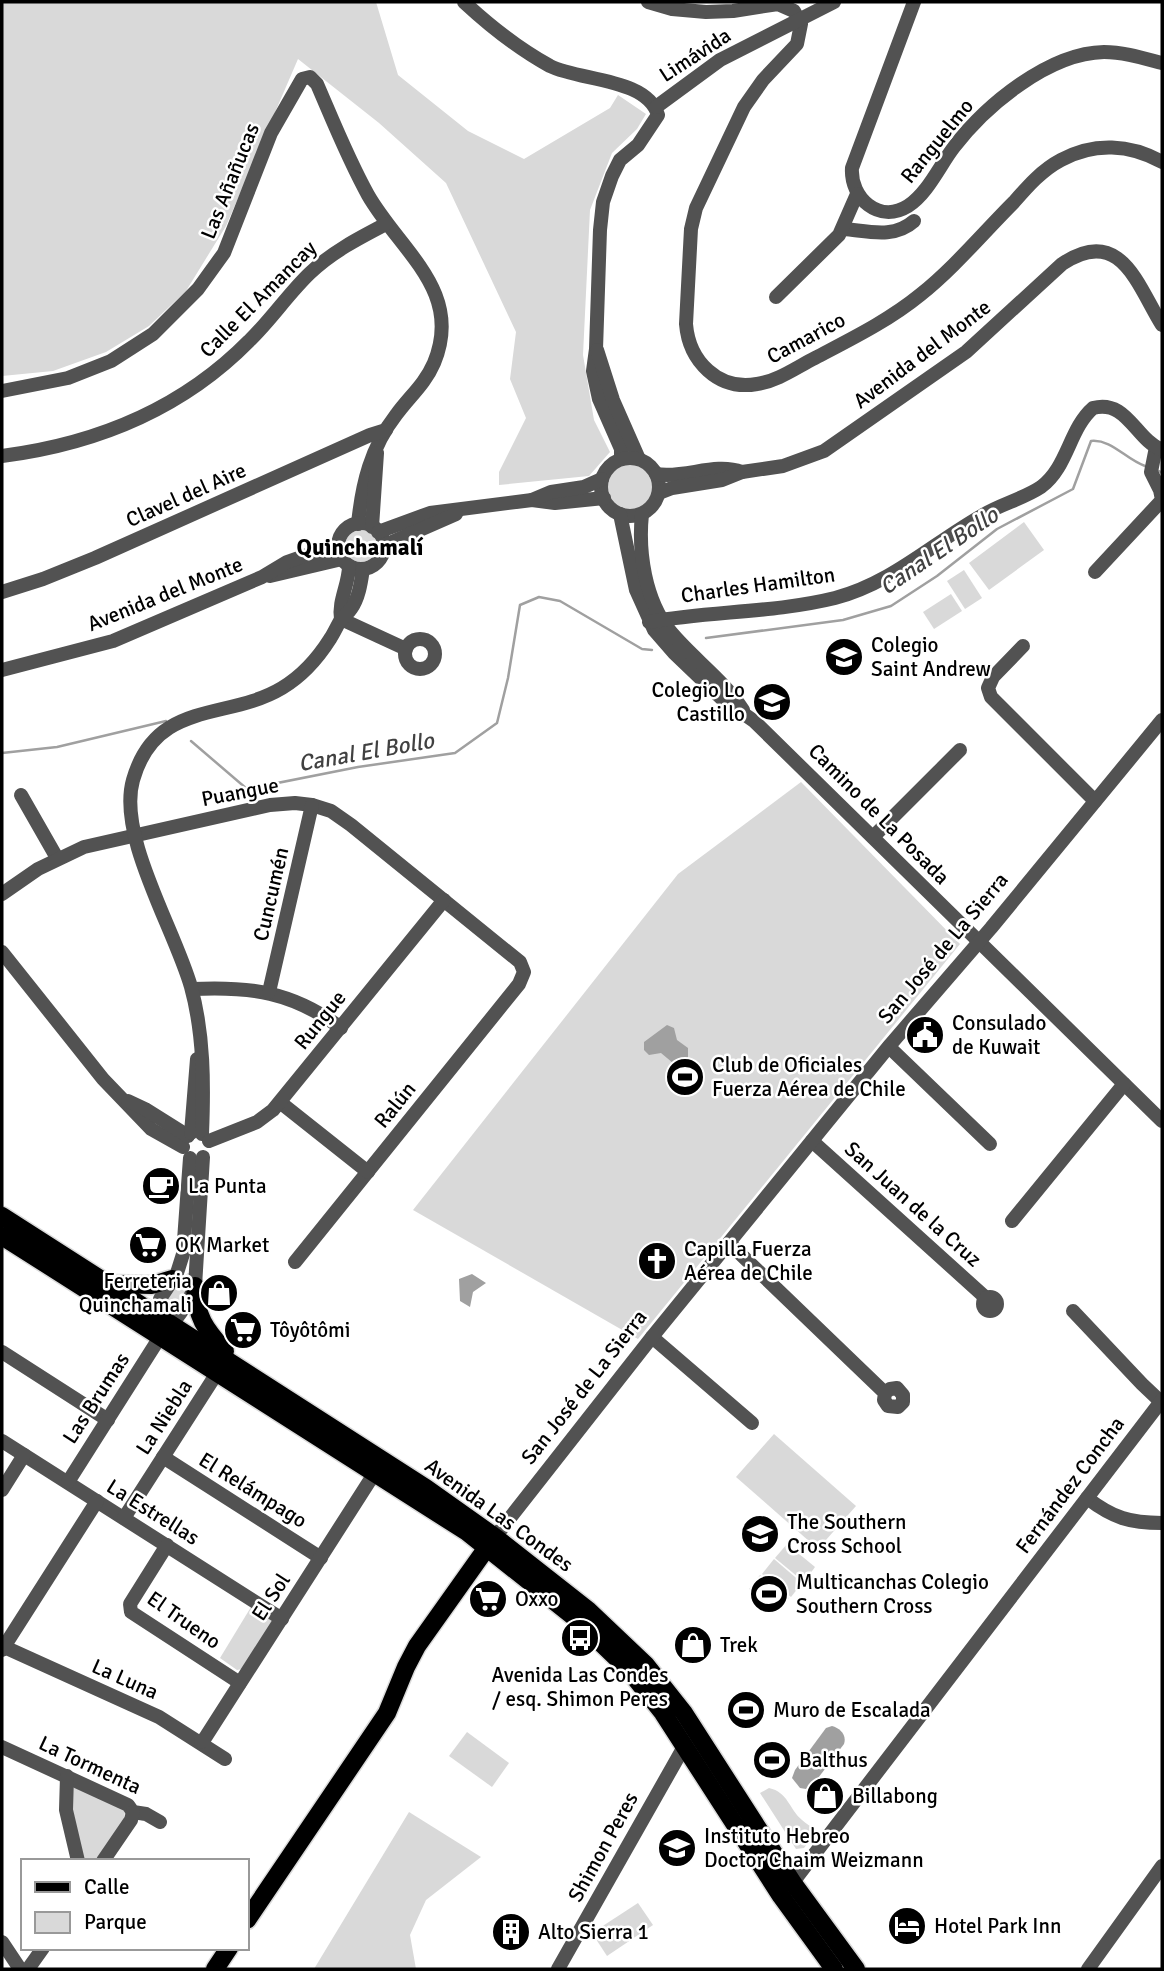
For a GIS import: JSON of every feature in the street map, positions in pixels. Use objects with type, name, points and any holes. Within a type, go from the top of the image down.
[{"type":"main road","name":"Avenida Las Condes","points":[[2,1216],[108,1284],[163,1326],[217,1373],[374,1474],[491,1542],[588,1610],[657,1678],[710,1753],[834,1969]]},
{"type":"main road","name":"Avenida Las Condes","points":[[2,1237],[242,1370],[415,1481],[491,1542],[614,1655],[653,1700],[787,1890],[856,1969]]},
{"type":"main road","points":[[108,1284],[152,1285],[174,1276]]},
{"type":"main road","points":[[195,1280],[196,1308],[202,1322],[242,1370]]},
{"type":"main road","name":"San José de La Sierra","points":[[248,1919],[387,1713],[417,1646],[491,1542]]},
{"type":"main road","points":[[215,1969],[228,1950]]},
{"type":"street","points":[[464,2],[519,49],[554,68],[630,87],[656,107],[659,115],[638,145],[620,160],[603,202],[593,372],[596,389],[621,449],[621,459]]},
{"type":"street","points":[[648,2],[672,9],[706,12],[778,4],[792,9],[800,19]]},
{"type":"street","name":"Limávida","points":[[656,107],[720,60],[834,2]]},
{"type":"street","points":[[776,297],[844,229],[857,194],[851,175],[853,162],[914,2]]},
{"type":"street","name":"Camarico","points":[[800,19],[801,29],[797,44],[763,80],[744,107],[699,198],[693,219],[686,324],[688,337],[699,362],[710,373],[723,380],[741,385],[767,382],[896,312],[935,282],[1043,172],[1069,156],[1100,147],[1122,148],[1143,153],[1162,162]]},
{"type":"street","name":"Ranguelmo","points":[[857,194],[865,204],[882,211],[897,210],[911,204],[955,146],[987,111],[1018,86],[1064,61],[1083,54],[1104,52],[1162,63]]},
{"type":"street","name":"Las Añañucas","points":[[2,391],[68,378],[111,361],[153,334],[198,289],[224,253],[271,133],[303,79],[310,77],[317,84],[359,179],[386,224]]},
{"type":"street","points":[[844,229],[890,233],[903,230],[914,222]]},
{"type":"street","points":[[348,559],[378,561],[373,532],[377,449],[386,430],[428,374],[440,344],[442,324],[439,303],[428,276],[386,224]]},
{"type":"street","name":"Calle El Amancay","points":[[2,456],[54,448],[95,437],[137,420],[175,400],[213,374],[240,350],[319,265],[342,247],[386,224]]},
{"type":"street","name":"Avenida del Monte","points":[[659,493],[677,487],[715,482],[742,472],[793,464],[834,446],[966,352],[1062,264],[1079,254],[1102,253],[1125,263],[1138,279],[1162,325]]},
{"type":"street","points":[[596,349],[613,400],[639,458],[651,466],[656,474],[659,493],[651,507],[642,513],[631,516],[620,514],[609,506],[604,498],[602,479]]},
{"type":"street","name":"Charles Hamilton","points":[[656,621],[811,603],[838,597],[877,582],[903,568],[981,516],[1041,487],[1061,462],[1083,419],[1093,408],[1108,406],[1119,410],[1159,449]]},
{"type":"street","name":"Clavel del Aire","points":[[2,592],[95,558],[386,430]]},
{"type":"street","points":[[1094,572],[1162,500],[1151,472],[1159,449]]},
{"type":"street","points":[[163,1326],[160,1299],[183,1254],[204,1083],[192,989],[134,835],[130,809],[132,782],[138,765],[155,741],[172,726],[190,716],[255,700],[283,687],[317,657],[341,619],[348,559],[343,533],[352,525],[373,532],[463,510],[532,500],[551,492],[584,487],[602,479],[609,467],[621,459],[639,458]]},
{"type":"street","name":"Avenida del Monte","points":[[656,474],[670,475],[722,468],[742,472]]},
{"type":"street","points":[[532,500],[555,503],[604,498]]},
{"type":"street","name":"Camino de La Posada","points":[[642,513],[644,568],[662,641],[721,698],[746,714],[1162,1121]]},
{"type":"street","name":"Camino de La Posada","points":[[620,514],[636,590],[656,621]]},
{"type":"street","name":"Avenida del Monte","points":[[2,670],[113,641],[262,577],[287,562],[348,559]]},
{"type":"street","points":[[341,619],[406,649]]},
{"type":"street","points":[[1023,646],[993,677],[988,688],[991,697],[1095,801]]},
{"type":"street","name":"San José de La Sierra","points":[[491,1542],[652,1337],[889,1047],[1095,801],[1157,736],[1162,720]]},
{"type":"street","points":[[873,837],[960,750]]},
{"type":"street","points":[[21,795],[57,858]]},
{"type":"street","name":"Puangue","points":[[2,894],[57,858],[95,844],[270,805],[312,805],[339,817],[444,900],[517,959],[523,972]]},
{"type":"street","name":"Cuncumén","points":[[268,992],[312,805]]},
{"type":"street","name":"Rungue","points":[[195,1144],[257,1122],[281,1102],[444,900]]},
{"type":"street","points":[[2,952],[87,1061],[152,1129],[195,1144]]},
{"type":"street","name":"Ralún","points":[[295,1262],[519,984],[523,972]]},
{"type":"street","points":[[192,989],[229,988],[268,992],[306,1006],[341,1028]]},
{"type":"street","points":[[889,1047],[990,1144]]},
{"type":"street","points":[[1012,1221],[1124,1084]]},
{"type":"street","points":[[281,1102],[368,1171]]},
{"type":"street","name":"San Juan de la Cruz","points":[[812,1141],[986,1298]]},
{"type":"street","points":[[163,1326],[186,1307],[195,1280],[195,1144]]},
{"type":"street","points":[[729,1244],[885,1393]]},
{"type":"street","points":[[174,1276],[186,1268],[195,1280]]},
{"type":"street","points":[[1073,1311],[1142,1384],[1159,1408]]},
{"type":"street","name":"Las Brumas","points":[[68,1482],[163,1326]]},
{"type":"street","points":[[652,1337],[752,1423]]},
{"type":"street","points":[[2,1352],[108,1420]]},
{"type":"street","name":"La Niebla","points":[[124,1518],[217,1373]]},
{"type":"street","name":"Fernández Concha","points":[[787,1890],[1159,1408]]},
{"type":"street","name":"La Estrellas","points":[[2,1441],[282,1619]]},
{"type":"street","points":[[2,1490],[24,1455]]},
{"type":"street","name":"El Relámpago","points":[[163,1457],[321,1558]]},
{"type":"street","name":"El Sol","points":[[201,1742],[374,1474]]},
{"type":"street","points":[[1087,1498],[1104,1511],[1121,1519],[1162,1523]]},
{"type":"street","points":[[2,1648],[97,1502]]},
{"type":"street","name":"El Trueno","points":[[167,1545],[130,1604],[131,1612],[240,1683]]},
{"type":"street","name":"La Luna","points":[[2,1648],[146,1711],[225,1759]]},
{"type":"street","name":"Shimon Peres","points":[[558,1969],[685,1745]]},
{"type":"street","name":"La Tormenta","points":[[2,1747],[128,1805],[133,1812],[146,1814],[160,1822]]},
{"type":"street","points":[[67,1776],[66,1810],[78,1859]]},
{"type":"street","points":[[104,1859],[131,1820],[133,1812]]},
{"type":"street","points":[[1088,1969],[1162,1866]]},
{"type":"street","points":[[2,1942],[20,1969]]},
{"type":"street","points":[[28,1969],[42,1950]]},
{"type":"green space","points":[[2,2],[376,2],[398,75],[468,131],[524,159],[610,108],[618,95],[646,114],[637,129],[612,153],[590,210],[583,355],[594,420],[610,452],[589,476],[499,485],[499,472],[526,418],[510,379],[516,332],[446,183],[379,123],[298,59],[226,226],[186,291],[149,326],[106,352],[53,371],[2,376]]},
{"type":"green space","points":[[630,464],[646,471],[653,487],[646,503],[630,510],[614,503],[607,487],[614,471]]},
{"type":"green space","points":[[1024,522],[1044,550],[989,590],[969,563]]},
{"type":"green space","points":[[361,530],[372,535],[377,546],[372,557],[361,562],[350,557],[345,546],[350,535]]},
{"type":"green space","points":[[964,570],[982,598],[965,609],[947,581]]},
{"type":"green space","points":[[951,594],[962,611],[934,629],[923,612]]},
{"type":"green space","name":"Club de Oficiales Fuerza Aérea de Chile","points":[[801,782],[960,944],[638,1339],[413,1210],[678,874]]},
{"type":"green space","points":[[191,1273],[190,1289],[174,1313],[169,1313],[165,1309],[170,1293],[175,1284]]},
{"type":"green space","points":[[774,1434],[856,1506],[818,1549],[736,1477]]},
{"type":"green space","name":"Multicanchas Colegio Southern Cross","points":[[787,1544],[815,1567],[804,1582],[775,1558]]},
{"type":"green space","name":"Multicanchas Colegio Southern Cross","points":[[774,1559],[802,1583],[791,1597],[762,1574]]},
{"type":"green space","name":"Multicanchas Colegio Southern Cross","points":[[760,1575],[789,1598],[777,1612],[749,1589]]},
{"type":"green space","points":[[251,1607],[271,1617],[272,1622],[242,1669],[237,1670],[220,1658]]},
{"type":"green space","points":[[467,1732],[509,1763],[492,1787],[449,1756]]},
{"type":"green space","points":[[73,1787],[118,1806],[125,1812],[124,1819],[96,1859],[84,1859],[72,1807]]},
{"type":"green space","points":[[769,1788],[780,1793],[798,1816],[817,1831],[804,1848],[796,1849],[760,1793]]},
{"type":"green space","points":[[409,1812],[481,1857],[426,1900],[410,1935],[416,1969],[314,1969]]},
{"type":"green space","points":[[638,1903],[653,1925],[607,1956],[592,1933]]},
{"type":"shaded area","points":[[667,1025],[674,1028],[677,1040],[688,1048],[688,1057],[682,1064],[673,1063],[661,1053],[649,1055],[644,1050],[644,1042]]},
{"type":"shaded area","points":[[472,1274],[486,1283],[473,1292],[470,1307],[460,1301],[459,1279]]},
{"type":"shaded area","points":[[832,1726],[842,1732],[844,1744],[812,1786],[800,1788],[792,1778],[795,1770],[826,1728]]},
{"type":"waterway","name":"Canal El Bollo","points":[[706,638],[843,620],[891,606],[937,576],[997,529],[1073,489],[1091,441],[1112,446],[1145,466]]},
{"type":"waterway","name":"Canal El Bollo","points":[[191,741],[247,789],[358,767],[455,753],[497,723],[508,678],[520,605],[539,597],[560,601],[642,649],[652,650]]},
{"type":"waterway","name":"Canal El Bollo","points":[[2,753],[57,747],[166,721]]},
{"type":"place","name":"Colegio Saint Andrew","points":[[844,657]]},
{"type":"place","name":"Colegio Lo Castillo","points":[[772,702]]},
{"type":"place","name":"Consulado de Kuwait","points":[[925,1035]]},
{"type":"place","name":"Club de Oficiales Fuerza Aérea de Chile","points":[[685,1077]]},
{"type":"place","name":"La Punta","points":[[161,1186]]},
{"type":"place","name":"OK Market","points":[[148,1245]]},
{"type":"place","name":"Capilla Fuerza Aérea de Chile","points":[[657,1261]]},
{"type":"place","name":"Ferreteria Quinchamali","points":[[219,1293]]},
{"type":"place","name":"Tôyôtômi","points":[[243,1330]]},
{"type":"place","name":"The Southern Cross School","points":[[760,1534]]},
{"type":"place","name":"Multicanchas Colegio Southern Cross","points":[[769,1594]]},
{"type":"place","name":"Oxxo","points":[[488,1599]]},
{"type":"place","name":"Avenida Las Condes / esq. Shimon Peres","points":[[580,1638]]},
{"type":"place","name":"Trek","points":[[693,1645]]},
{"type":"place","name":"Muro de Escalada","points":[[746,1710]]},
{"type":"place","name":"Balthus","points":[[772,1760]]},
{"type":"place","name":"Billabong","points":[[825,1796]]},
{"type":"place","name":"Instituto Hebreo Doctor Chaim Weizmann","points":[[677,1848]]},
{"type":"place","name":"Hotel Park Inn","points":[[907,1926]]},
{"type":"place","name":"Alto Sierra 1","points":[[511,1932]]},
{"type":"district","name":"Quinchamalí","points":[[360,547]]}]
